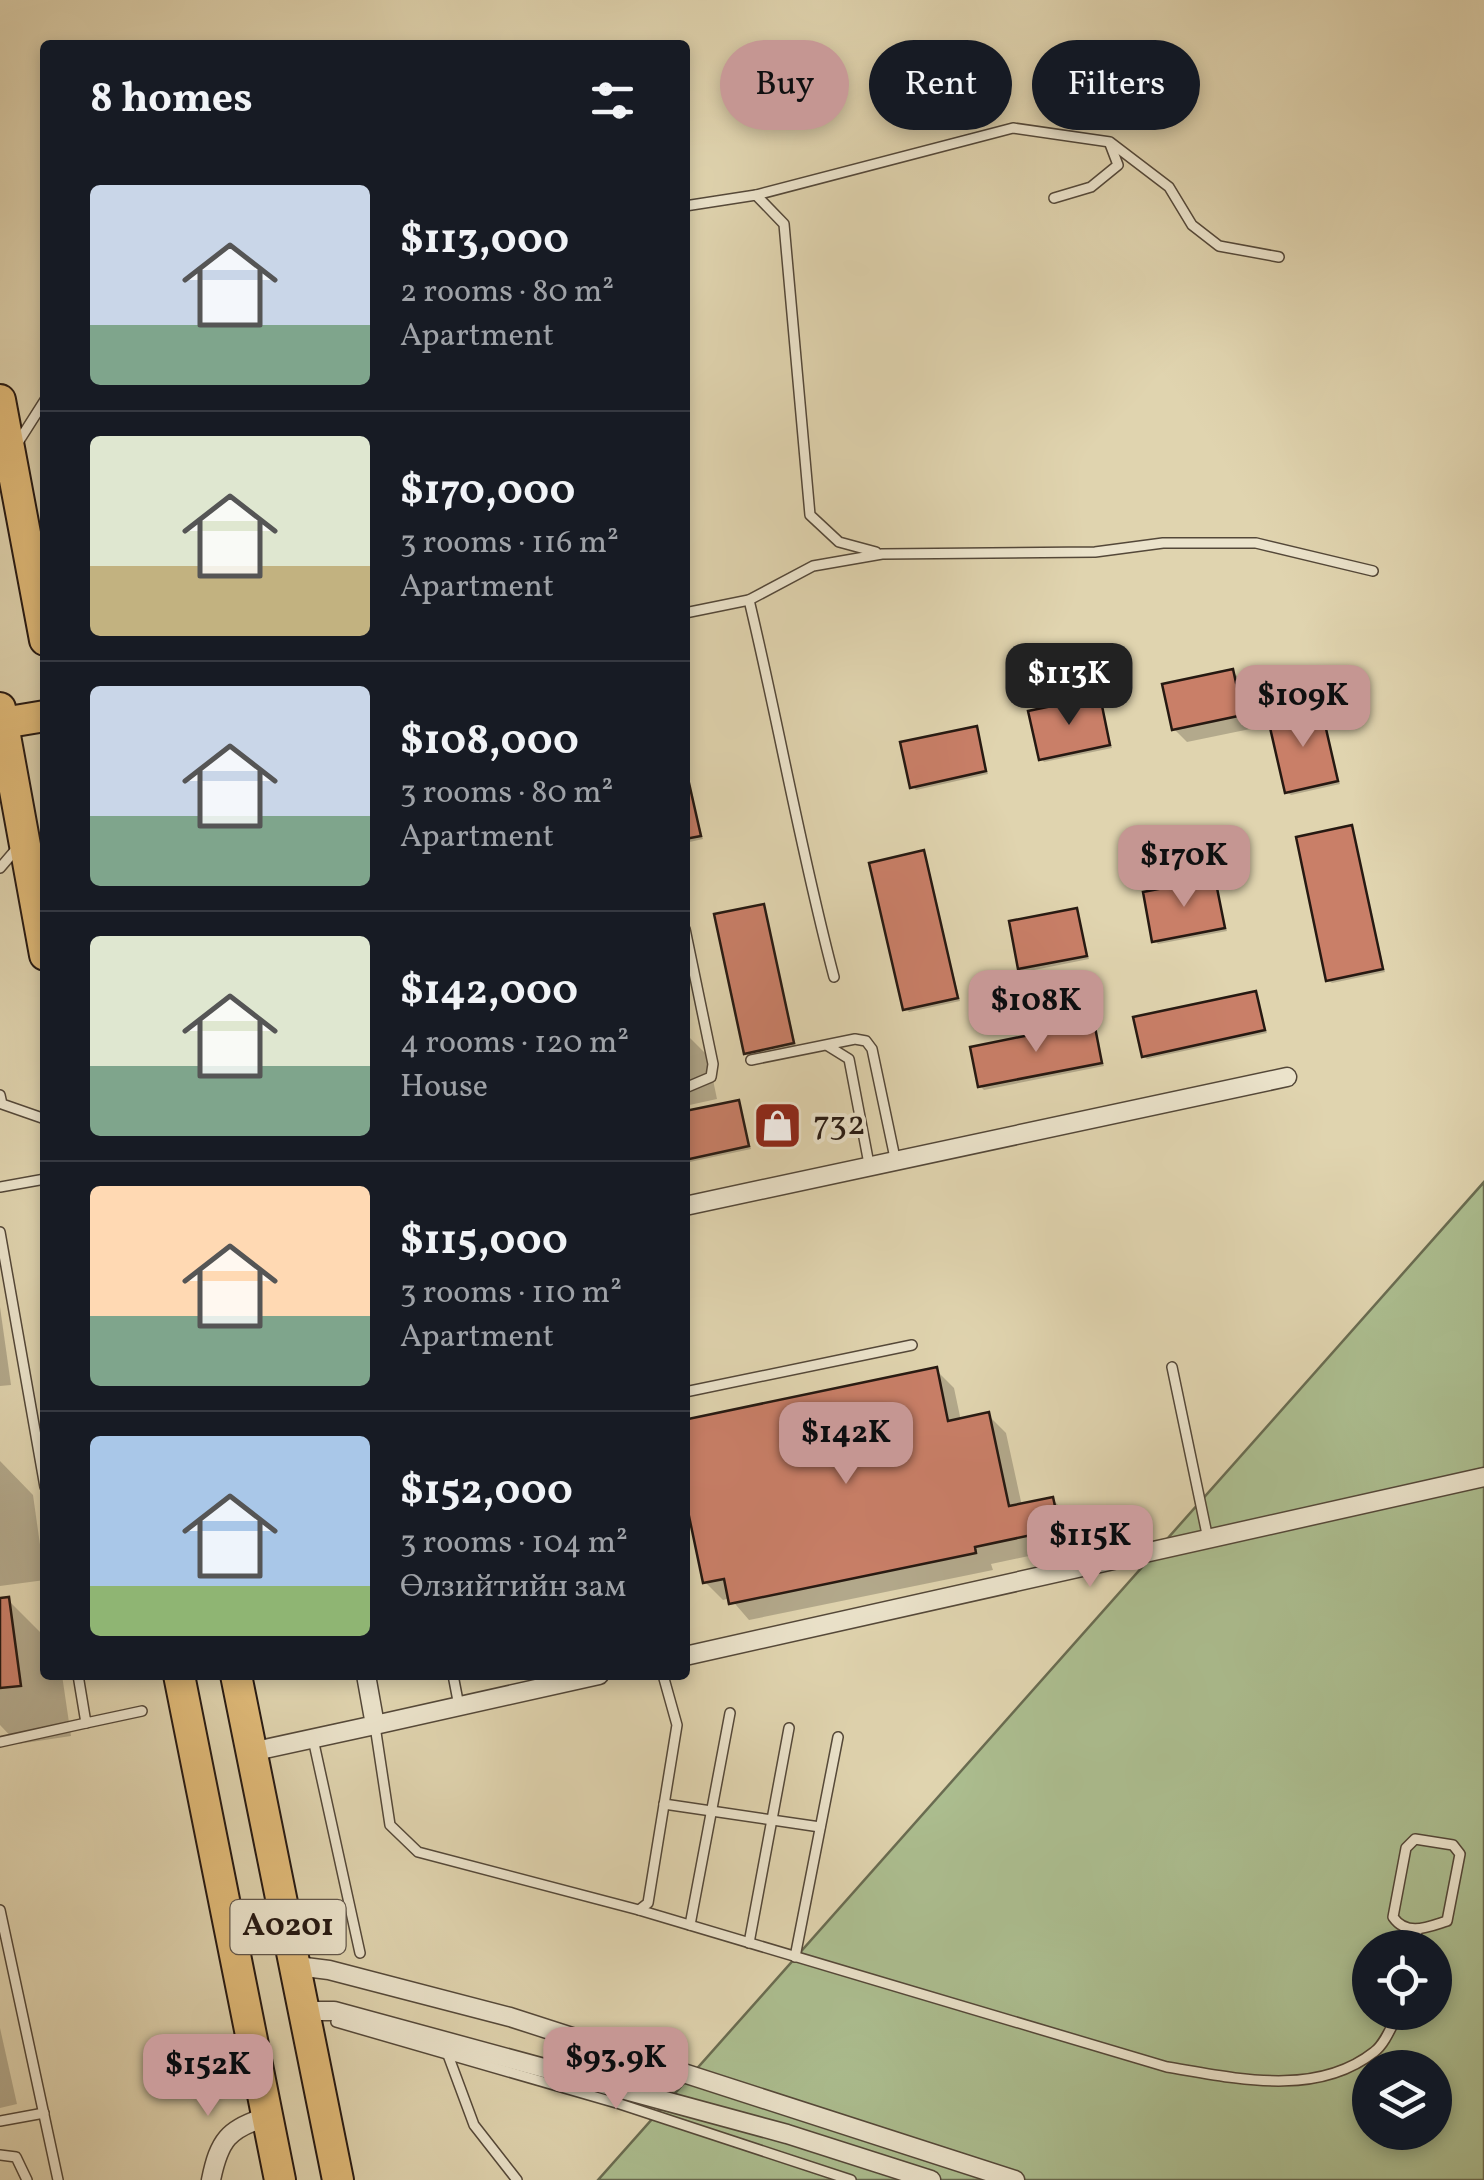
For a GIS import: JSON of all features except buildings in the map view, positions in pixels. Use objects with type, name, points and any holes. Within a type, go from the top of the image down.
[{"type":"highway","points":[[0,400],[40,614]]},
{"type":"highway","points":[[40,716],[1,716],[40,928]]},
{"type":"highway","name":"A0201","points":[[180,1680],[280,2180]]},
{"type":"highway","name":"A0201","points":[[237,1680],[338,2180]]},
{"type":"street","points":[[690,1205],[1288,1077]]},
{"type":"street","points":[[690,1655],[1484,1478]]},
{"type":"street","points":[[367,1680],[375,1725]]},
{"type":"street","points":[[250,1752],[576,1680]]},
{"type":"street","points":[[296,1966],[329,1970],[510,2017],[1015,2180]]},
{"type":"street","points":[[306,2011],[353,2016],[786,2134],[931,2180]]},
{"type":"street","points":[[211,2180],[218,2149],[228,2133],[268,2118]]},
{"type":"lane","points":[[690,205],[756,195],[1013,128],[1110,142],[1168,188],[1192,225],[1219,246],[1279,256]]},
{"type":"lane","points":[[1054,198],[1091,188],[1118,165],[1110,142]]},
{"type":"lane","points":[[756,195],[784,224],[810,515],[839,542],[882,554]]},
{"type":"lane","points":[[10,455],[40,408]]},
{"type":"lane","points":[[690,611],[749,600],[813,566],[882,554],[1096,552],[1162,543],[1256,543],[1373,571]]},
{"type":"lane","points":[[749,600],[785,752],[808,878],[834,977]]},
{"type":"lane","points":[[0,868],[24,841]]},
{"type":"lane","points":[[690,953],[713,1064],[711,1077],[690,1086]]},
{"type":"lane","points":[[752,1060],[855,1038],[866,1041],[872,1049],[895,1158]]},
{"type":"lane","points":[[824,1045],[849,1059],[869,1164]]},
{"type":"lane","points":[[0,1116],[1,1100],[40,1117]]},
{"type":"lane","points":[[0,1186],[40,1180]]},
{"type":"lane","points":[[0,1232],[40,1459]]},
{"type":"lane","points":[[690,1391],[912,1345]]},
{"type":"lane","points":[[1172,1367],[1208,1539]]},
{"type":"lane","points":[[79,1680],[86,1723]]},
{"type":"lane","points":[[453,1680],[459,1706]]},
{"type":"lane","points":[[639,1910],[648,1903],[677,1725],[664,1680]]},
{"type":"lane","points":[[0,1742],[142,1711]]},
{"type":"lane","points":[[690,1926],[730,1713]]},
{"type":"lane","points":[[375,1725],[390,1826],[418,1852],[639,1910],[1167,2067],[1244,2080],[1306,2080],[1345,2070],[1378,2050],[1389,2030]]},
{"type":"lane","points":[[749,1943],[790,1728]]},
{"type":"lane","points":[[795,1957],[838,1738]]},
{"type":"lane","points":[[313,1739],[360,1953]]},
{"type":"lane","points":[[664,1804],[820,1827]]},
{"type":"lane","points":[[1415,1840],[1453,1845],[1460,1854],[1448,1921],[1417,1931],[1398,1924],[1393,1917],[1406,1848],[1415,1840]]},
{"type":"lane","points":[[0,1910],[58,2180]]},
{"type":"lane","points":[[336,2022],[620,2104],[851,2180]]},
{"type":"lane","points":[[448,2055],[474,2125],[518,2180]]},
{"type":"lane","points":[[0,2121],[44,2113]]},
{"type":"lane","points":[[0,2155],[16,2157],[27,2180]]},
{"type":"green space","points":[[1484,1182],[1484,2180],[598,2180]]},
{"type":"place","name":"732","points":[[778,1125]]}]
